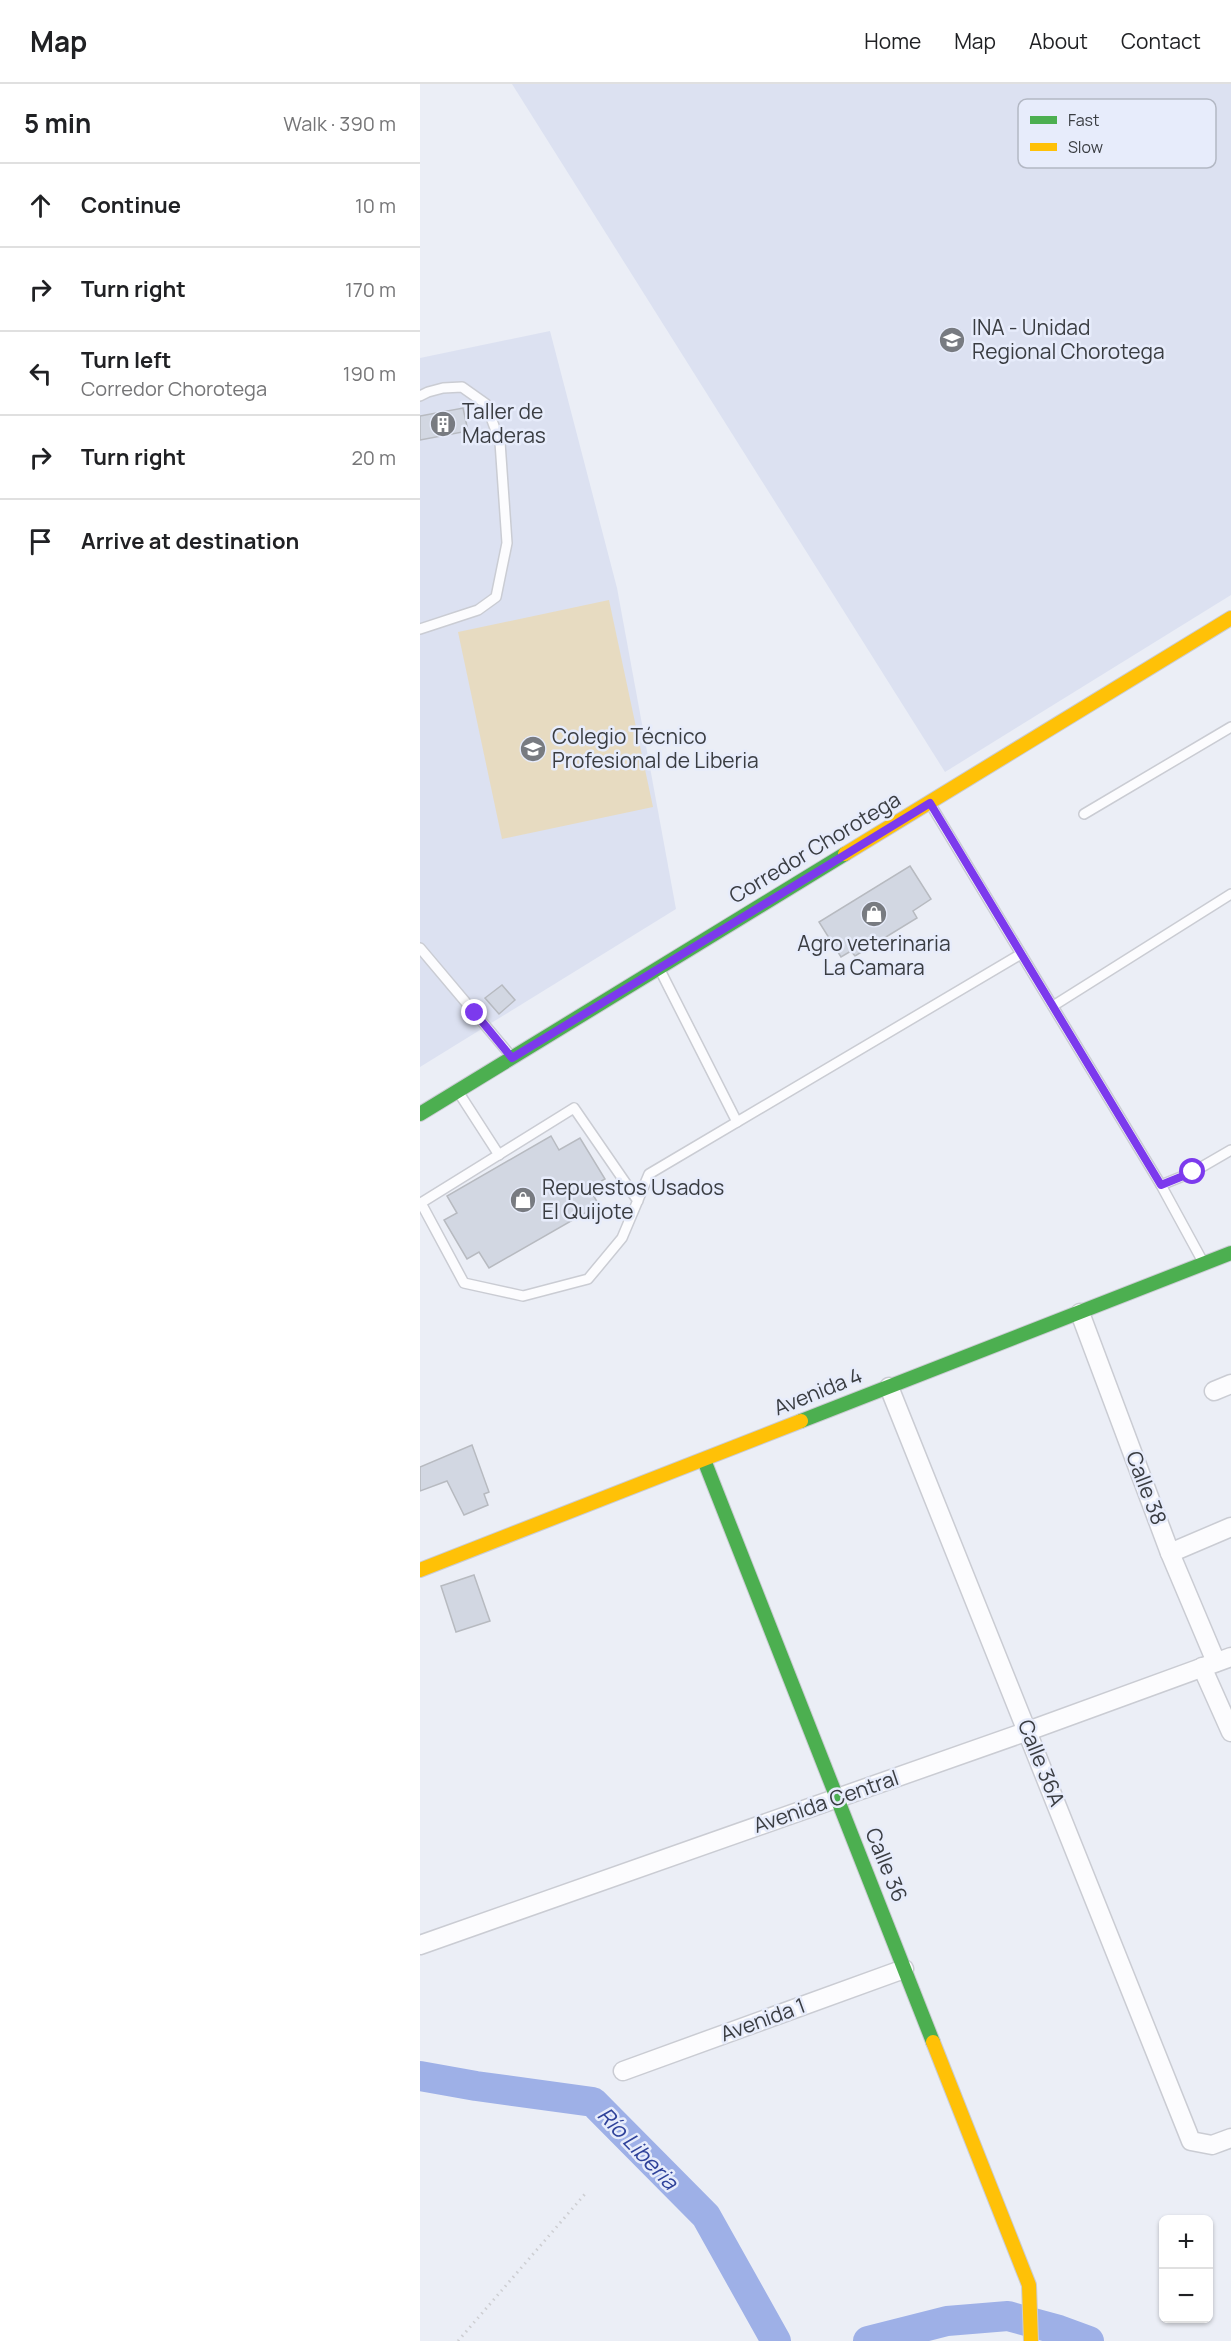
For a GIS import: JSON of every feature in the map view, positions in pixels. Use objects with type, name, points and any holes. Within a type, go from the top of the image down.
[{"type":"street","name":"Corredor Chorotega","points":[[420,1114],[1231,618]]},
{"type":"street","name":"Avenida 4","points":[[420,1570],[1231,1253]]},
{"type":"street","name":"Calle 38","points":[[1080,1313],[1170,1553],[1216,1662],[1231,1732]]},
{"type":"street","name":"Calle 36A","points":[[889,1387],[1191,2141],[1212,2145],[1231,2138]]},
{"type":"street","name":"Calle 36","points":[[704,1460],[1029,2285],[1031,2341]]},
{"type":"street","points":[[1170,1553],[1231,1527]]},
{"type":"street","name":"Avenida Central","points":[[420,1945],[1028,1731],[1216,1662]]},
{"type":"street","name":"Avenida 1","points":[[622,2071],[904,1969]]},
{"type":"lane","points":[[420,396],[443,388],[462,387],[486,404],[500,442],[507,543],[496,597],[478,610],[420,628]]},
{"type":"lane","points":[[1084,814],[1231,727]]},
{"type":"lane","points":[[930,803],[1161,1185],[1204,1264]]},
{"type":"lane","points":[[1053,1006],[1231,894]]},
{"type":"lane","points":[[420,948],[512,1058]]},
{"type":"lane","points":[[638,1201],[574,1108],[421,1203],[464,1283],[522,1296],[588,1279],[622,1238],[650,1174],[1021,954]]},
{"type":"lane","points":[[659,968],[737,1122]]},
{"type":"lane","points":[[458,1091],[498,1155]]},
{"type":"lane","points":[[1161,1185],[1193,1172],[1231,1150]]},
{"type":"path","points":[[458,2341],[585,2194]]},
{"type":"shaded area","name":"INA - Unidad Regional Chorotega","points":[[512,84],[1231,84],[1231,595],[945,772]]},
{"type":"shaded area","name":"Colegio Técnico Profesional de Liberia","points":[[550,331],[617,588],[676,909],[420,1067],[420,358]]},
{"type":"shaded area","points":[[609,600],[653,807],[502,839],[458,632]]},
{"type":"building","name":"Taller de Maderas","points":[[463,408],[468,431],[420,440],[420,416]]},
{"type":"building","name":"Agro veterinaria La Camara","points":[[910,866],[931,899],[913,911],[917,918],[855,956],[851,951],[841,957],[819,922]]},
{"type":"building","points":[[502,985],[515,1000],[499,1014],[485,998]]},
{"type":"building","name":"Repuestos Usados El Quijote","points":[[551,1136],[559,1150],[580,1138],[605,1179],[589,1188],[599,1205],[489,1268],[479,1252],[467,1259],[444,1220],[457,1213],[447,1196]]},
{"type":"building","points":[[472,1445],[489,1492],[484,1494],[488,1505],[464,1515],[447,1481],[420,1491],[420,1467]]},
{"type":"building","points":[[474,1575],[490,1621],[456,1632],[441,1586]]},
{"type":"waterway","name":"Río Liberia","points":[[420,2076],[593,2102],[706,2216],[776,2341]]},
{"type":"waterway","name":"Río Liberia","points":[[868,2341],[947,2321],[1008,2316],[1089,2341]]},
{"type":"traffic: fast","points":[[420,1114],[845,854]]},
{"type":"traffic: fast","points":[[801,1421],[1231,1253]]},
{"type":"traffic: fast","points":[[704,1460],[933,2042]]},
{"type":"traffic: slow","points":[[845,854],[1231,618]]},
{"type":"traffic: slow","points":[[420,1570],[801,1421]]},
{"type":"traffic: slow","points":[[933,2042],[1029,2285],[1031,2341]]},
{"type":"place","name":"INA - Unidad Regional Chorotega","points":[[952,340]]},
{"type":"place","name":"Taller de Maderas","points":[[443,424]]},
{"type":"place","name":"Colegio Técnico Profesional de Liberia","points":[[533,749]]},
{"type":"place","name":"Agro veterinaria La Camara","points":[[874,914]]},
{"type":"place","name":"Repuestos Usados El Quijote","points":[[523,1200]]},
{"type":"route","points":[[475,1013],[512,1058],[930,803],[1161,1185],[1193,1172]]}]
